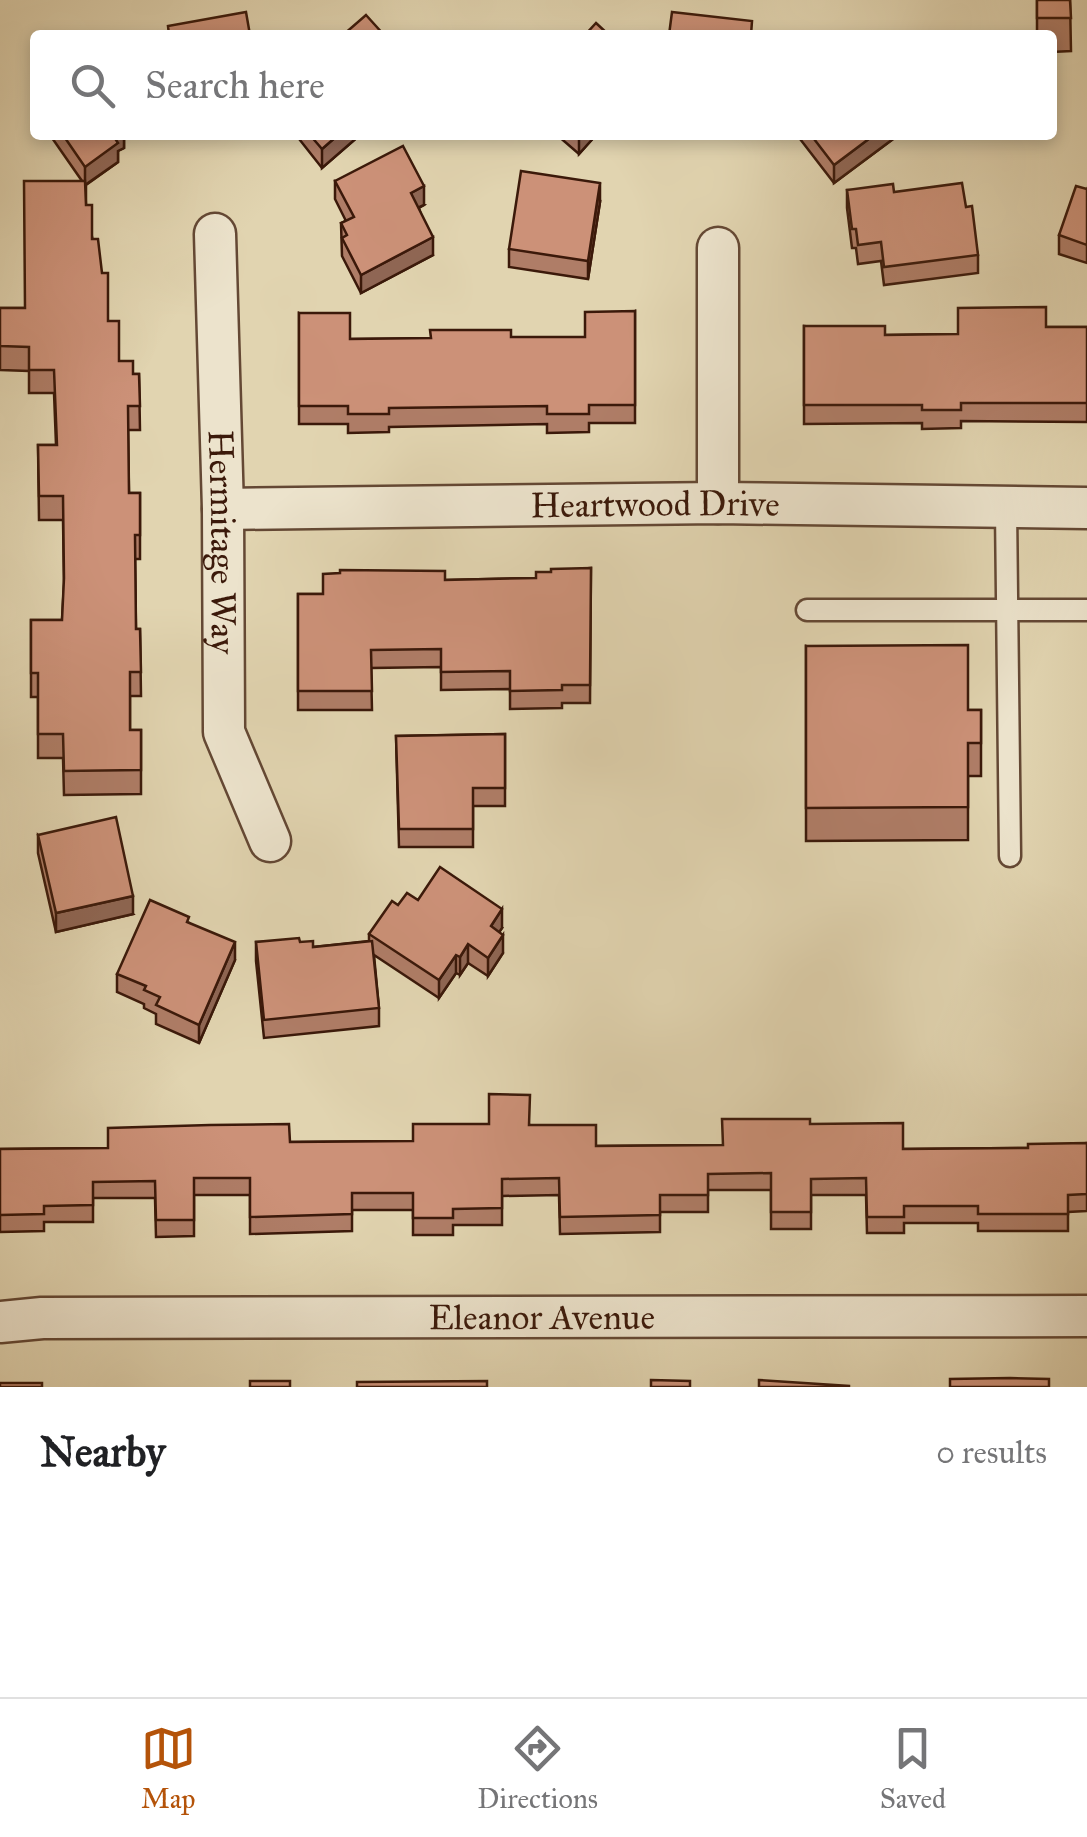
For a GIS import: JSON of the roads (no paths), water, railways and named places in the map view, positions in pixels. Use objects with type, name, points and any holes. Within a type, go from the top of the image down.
[{"type":"street","name":"Hermitage Way","points":[[215,234],[224,732],[270,841]]},
{"type":"street","points":[[718,248],[718,503]]},
{"type":"street","name":"Heartwood Drive","points":[[222,509],[718,503],[1087,508]]},
{"type":"street","name":"Eleanor Avenue","points":[[0,1322],[42,1318],[1087,1316]]},
{"type":"lane","points":[[1006,509],[1010,856]]},
{"type":"lane","points":[[808,610],[1087,610]]}]
